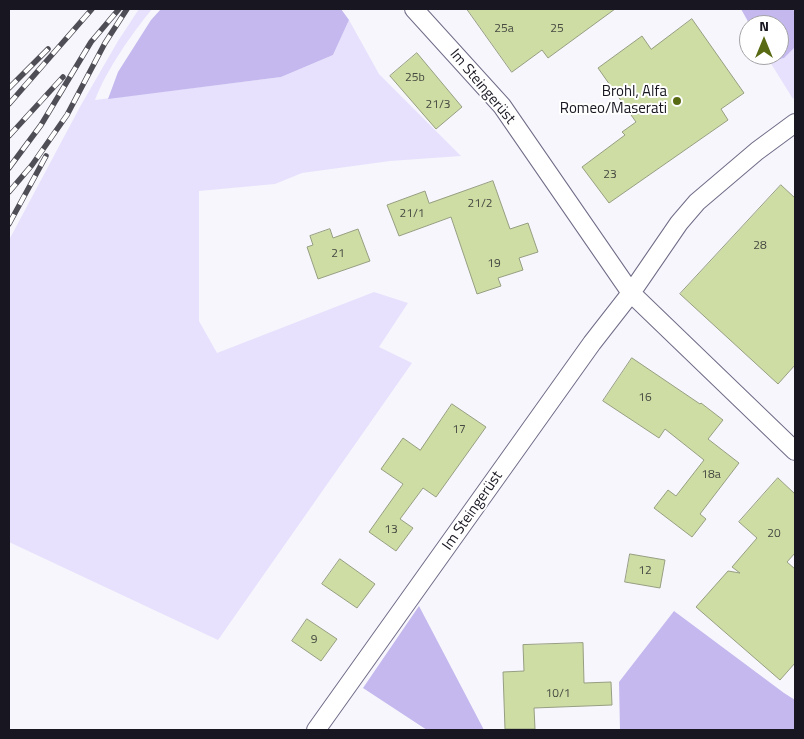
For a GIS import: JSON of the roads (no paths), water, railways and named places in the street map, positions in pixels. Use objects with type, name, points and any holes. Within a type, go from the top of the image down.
[{"type":"street","name":"Im Steingerüst","points":[[414,9],[502,106],[631,293],[795,451]]},
{"type":"street","name":"Im Steingerüst","points":[[316,730],[592,343],[631,293],[679,223],[698,202],[757,151],[795,123]]},
{"type":"railway","points":[[9,104],[92,9]]},
{"type":"railway","points":[[9,168],[41,125],[91,42],[119,9]]},
{"type":"railway","points":[[9,192],[32,165],[67,115],[105,43],[127,9]]},
{"type":"railway","points":[[9,88],[48,49]]},
{"type":"railway","points":[[9,136],[63,77]]},
{"type":"railway","points":[[9,224],[46,156]]},
{"type":"place","name":"Brohl, Alfa Romeo/Maserati","points":[[677,101]]}]
